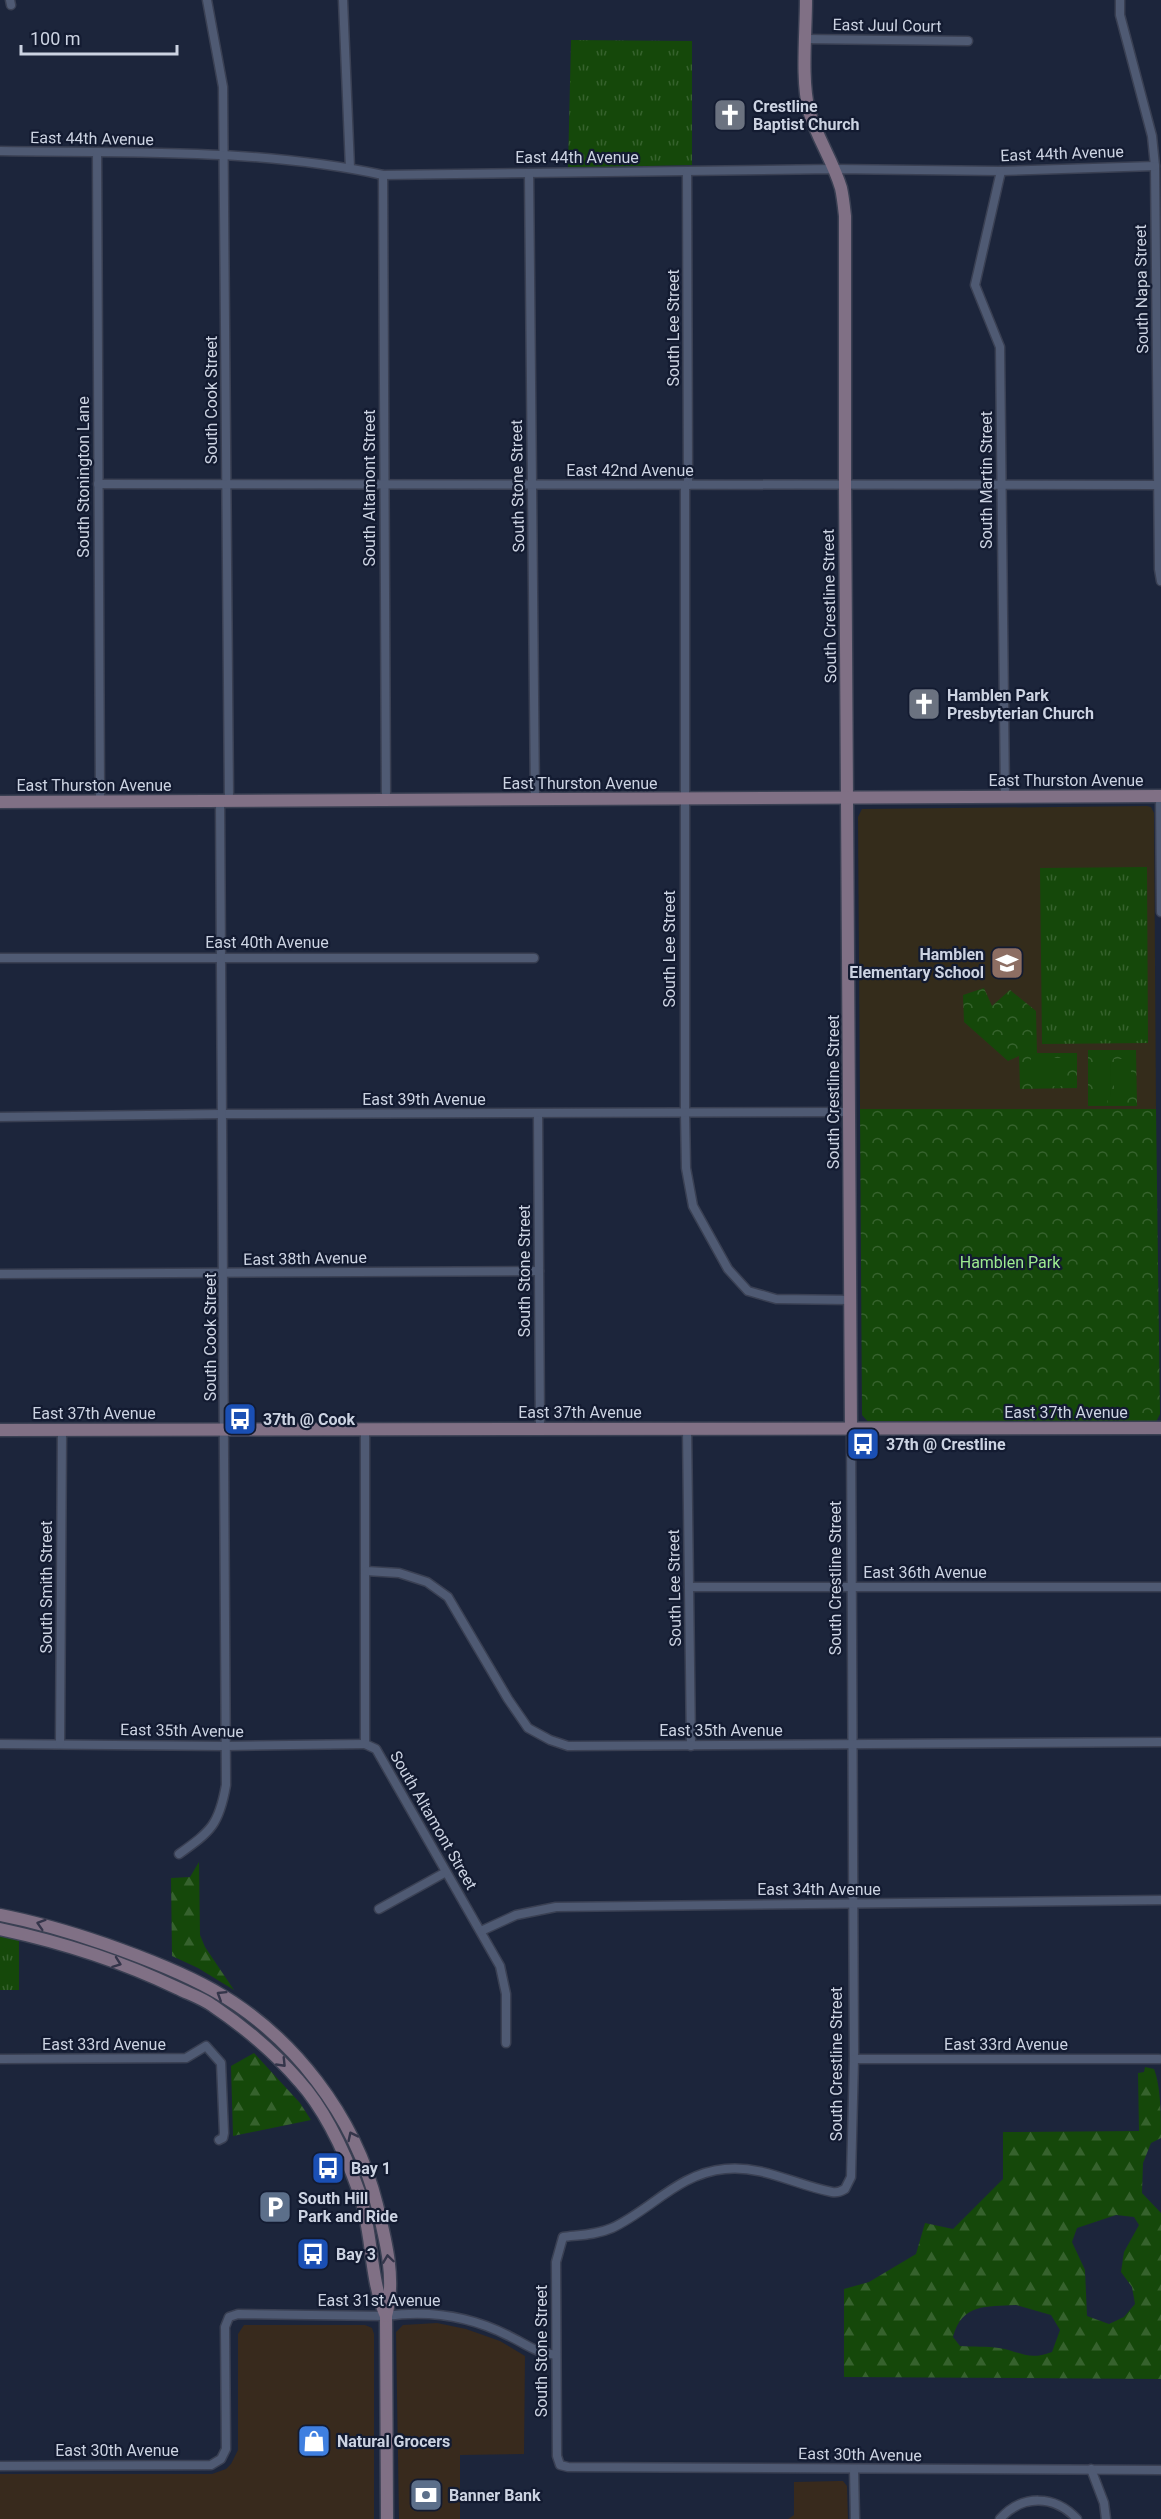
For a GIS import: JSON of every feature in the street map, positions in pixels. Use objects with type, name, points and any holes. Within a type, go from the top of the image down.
[{"type":"street","name":"South Cook Street","points":[[179,1854],[207,1834],[222,1811],[226,1785],[224,1274],[221,1114],[227,484],[224,87],[207,0]]},
{"type":"street","points":[[343,0],[350,168]]},
{"type":"street","name":"South Crestline Street","points":[[563,2237],[592,2234],[610,2229],[631,2218],[672,2187],[699,2175],[723,2169],[764,2171],[832,2192],[844,2189],[851,2177],[854,2059],[848,798],[844,486],[845,216],[842,191],[817,135],[808,108],[806,0]]},
{"type":"street","name":"South Napa Street","points":[[1120,0],[1120,15],[1152,136],[1155,166],[1159,569],[1161,581]]},
{"type":"street","name":"East Juul Court","points":[[806,39],[968,41]]},
{"type":"street","name":"East 44th Avenue","points":[[0,151],[224,155],[350,168],[383,175],[834,169],[1001,171],[1155,166]]},
{"type":"street","name":"South Stonington Lane","points":[[97,152],[100,801]]},
{"type":"street","name":"South Martin Street","points":[[1001,171],[975,285],[1000,347],[1005,797]]},
{"type":"street","name":"South Lee Street","points":[[687,172],[686,785],[684,799],[686,1168],[693,1206],[728,1269],[748,1291],[776,1299],[851,1300]]},
{"type":"street","name":"South Stone Street","points":[[529,173],[535,800]]},
{"type":"street","name":"South Altamont Street","points":[[383,175],[386,800]]},
{"type":"street","name":"East 42nd Avenue","points":[[98,484],[1159,485]]},
{"type":"street","points":[[1160,796],[1161,912]]},
{"type":"street","name":"East Thurston Avenue","points":[[0,802],[1160,796]]},
{"type":"street","name":"East 40th Avenue","points":[[0,958],[534,958]]},
{"type":"street","name":"East 39th Avenue","points":[[0,1117],[849,1112]]},
{"type":"street","name":"South Stone Street","points":[[538,1114],[540,1429]]},
{"type":"street","name":"East 38th Avenue","points":[[0,1274],[539,1270]]},
{"type":"street","name":"East 37th Avenue","points":[[0,1430],[1161,1428]]},
{"type":"street","name":"South Lee Street","points":[[687,1429],[691,1746]]},
{"type":"street","name":"South Smith Street","points":[[60,1744],[62,1430]]},
{"type":"street","points":[[365,1430],[365,1744]]},
{"type":"street","name":"East 35th Avenue","points":[[366,1571],[399,1573],[427,1582],[448,1597],[508,1699],[528,1728],[568,1746],[1161,1742]]},
{"type":"street","name":"East 36th Avenue","points":[[689,1587],[1161,1587]]},
{"type":"street","name":"East 35th Avenue","points":[[0,1744],[226,1746],[365,1744]]},
{"type":"street","name":"South Altamont Street","points":[[365,1744],[376,1749],[500,1966],[506,1994],[506,2043]]},
{"type":"street","points":[[379,1909],[446,1872]]},
{"type":"street","name":"East 34th Avenue","points":[[481,1931],[516,1915],[556,1907],[1161,1900]]},
{"type":"street","points":[[0,1915],[31,1921],[83,1937],[183,1974],[247,2012],[283,2042],[321,2086],[348,2128],[365,2164],[383,2229],[389,2263],[390,2300],[386,2316],[387,2519]]},
{"type":"street","points":[[0,1929],[84,1951],[149,1975],[212,2005],[266,2047],[300,2082],[325,2118],[343,2152],[360,2195],[371,2244],[379,2299],[386,2316]]},
{"type":"street","name":"East 33rd Avenue","points":[[0,2059],[186,2058],[206,2046],[221,2063],[224,2133],[223,2138],[219,2140]]},
{"type":"street","name":"East 33rd Avenue","points":[[854,2059],[1159,2059]]},
{"type":"street","name":"South Stone Street","points":[[560,2465],[557,2456],[556,2262],[563,2237]]},
{"type":"street","name":"East 31st Avenue","points":[[226,2449],[225,2328],[229,2317],[238,2314],[386,2316],[424,2312],[466,2319],[510,2336],[531,2350],[556,2355]]},
{"type":"street","name":"East 30th Avenue","points":[[0,2466],[211,2465],[221,2459],[226,2449]]},
{"type":"street","name":"East 30th Avenue","points":[[560,2465],[568,2467],[1161,2470]]},
{"type":"street","points":[[854,2469],[855,2519]]},
{"type":"street","points":[[1091,2469],[1104,2503],[1106,2519]]},
{"type":"street","points":[[1000,2519],[1019,2504],[1044,2500],[1068,2509],[1077,2519]]},
{"type":"shaded area","name":"Hamblen Elementary School","points":[[1151,807],[1154,813],[1156,1109],[860,1109],[858,817],[862,809]]},
{"type":"shaded area","points":[[437,2323],[466,2329],[500,2341],[525,2356],[524,2454],[460,2455],[460,2519],[399,2519],[396,2332],[403,2325]]},
{"type":"shaded area","points":[[244,2325],[365,2325],[372,2328],[374,2334],[374,2519],[0,2519],[0,2474],[212,2474],[226,2469],[238,2450],[238,2334]]},
{"type":"shaded area","points":[[843,2481],[847,2486],[848,2519],[788,2519],[794,2515],[794,2482]]},
{"type":"green space","points":[[571,40],[692,41],[692,165],[568,168]]},
{"type":"green space","points":[[1147,867],[1148,1043],[1042,1044],[1040,868]]},
{"type":"green space","points":[[984,988],[992,1006],[1010,990],[1036,1011],[1037,1053],[1077,1053],[1077,1088],[1020,1089],[1019,1056],[1008,1061],[964,1022],[963,995]]},
{"type":"green space","points":[[1088,1050],[1136,1050],[1137,1106],[1088,1106]]},
{"type":"green space","points":[[1031,1058],[1051,1060],[1051,1058],[1066,1058],[1066,1086],[1046,1084],[1046,1086],[1031,1086]]},
{"type":"green space","points":[[1093,1059],[1110,1059],[1111,1097],[1107,1097],[1107,1104],[1097,1104],[1097,1097],[1093,1097]]},
{"type":"green space","points":[[1114,1059],[1131,1059],[1131,1097],[1114,1097]]},
{"type":"green space","name":"Hamblen Park","points":[[860,1109],[1156,1109],[1160,1414],[1156,1422],[870,1424],[862,1415]]},
{"type":"green space","points":[[199,1862],[200,1935],[205,1947],[234,1990],[198,1968],[172,1956],[171,1878],[190,1877]]},
{"type":"green space","points":[[0,1935],[19,1939],[19,1990],[0,1990]]},
{"type":"green space","points":[[254,2053],[300,2103],[311,2120],[233,2136],[231,2066]]},
{"type":"green space","points":[[1145,2067],[1154,2069],[1160,2102],[1161,2138],[1151,2143],[1143,2163],[1142,2193],[1161,2213],[1161,2379],[844,2377],[844,2289],[869,2282],[916,2254],[925,2223],[953,2229],[1003,2179],[1003,2132],[1139,2131],[1138,2073],[1144,2072]],"holes":[[[1116,2215],[1134,2217],[1139,2225],[1124,2252],[1121,2272],[1132,2287],[1135,2304],[1124,2317],[1109,2324],[1087,2316],[1085,2270],[1072,2242],[1077,2228]],[[1016,2305],[1051,2315],[1060,2330],[1052,2352],[1031,2356],[999,2348],[960,2346],[953,2337],[962,2318],[969,2312],[985,2307]]]},
{"type":"place","name":"Crestline Baptist Church","points":[[730,115]]},
{"type":"place","name":"Hamblen Park Presbyterian Church","points":[[924,704]]},
{"type":"place","name":"Hamblen Elementary School","points":[[1007,963]]},
{"type":"place","name":"37th @ Cook","points":[[240,1419]]},
{"type":"place","name":"37th @ Crestline","points":[[863,1444]]},
{"type":"place","name":"Bay 1","points":[[328,2168]]},
{"type":"place","name":"South Hill Park and Ride","points":[[275,2207]]},
{"type":"place","name":"Bay 3","points":[[313,2254]]},
{"type":"place","name":"Natural Grocers","points":[[314,2441]]},
{"type":"place","name":"Banner Bank","points":[[426,2495]]}]
